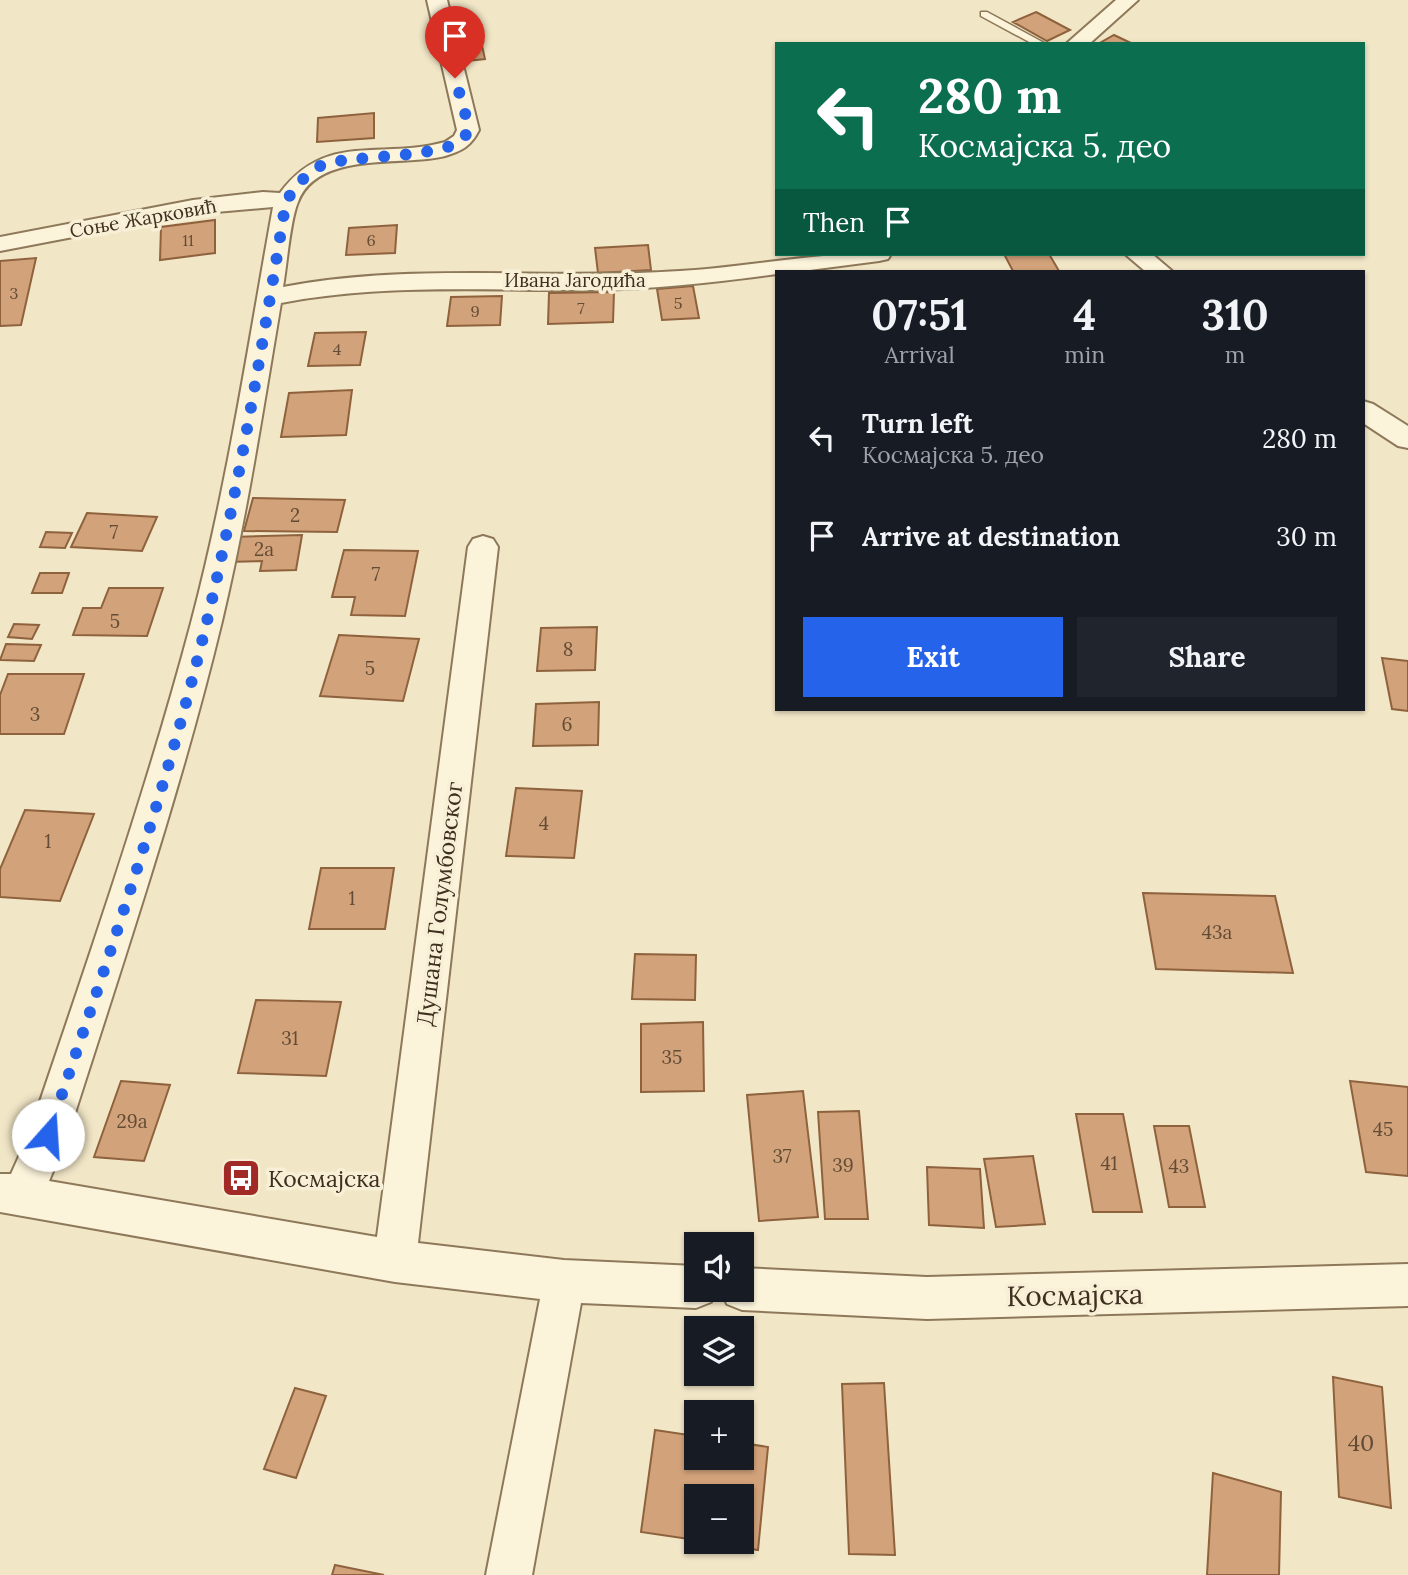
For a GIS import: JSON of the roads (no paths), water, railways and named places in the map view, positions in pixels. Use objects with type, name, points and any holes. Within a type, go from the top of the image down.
[{"type":"street","points":[[437,0],[468,130],[463,141],[449,148],[427,152],[374,156],[322,165],[300,182],[286,201],[231,514],[203,636],[147,834],[48,1135],[11,1194],[395,1261],[564,1280],[684,1286]]},
{"type":"street","points":[[1078,42],[1129,0]]},
{"type":"street","name":"Соње Жарковић","points":[[0,244],[193,206],[263,199],[286,201]]},
{"type":"street","name":"Ивана Јагодића","points":[[271,297],[329,286],[493,280],[595,282],[681,279],[863,256]]},
{"type":"street","points":[[1140,256],[1159,270]]},
{"type":"street","points":[[1365,411],[1408,439]]},
{"type":"street","name":"Душана Голумбовског","points":[[395,1261],[483,547]]},
{"type":"street","points":[[509,1575],[564,1280]]},
{"type":"street","name":"Космајска","points":[[754,1290],[928,1298],[1408,1285]]},
{"type":"lane","points":[[984,14],[1037,42]]},
{"type":"place","name":"Космајска","points":[[241,1178]]}]
